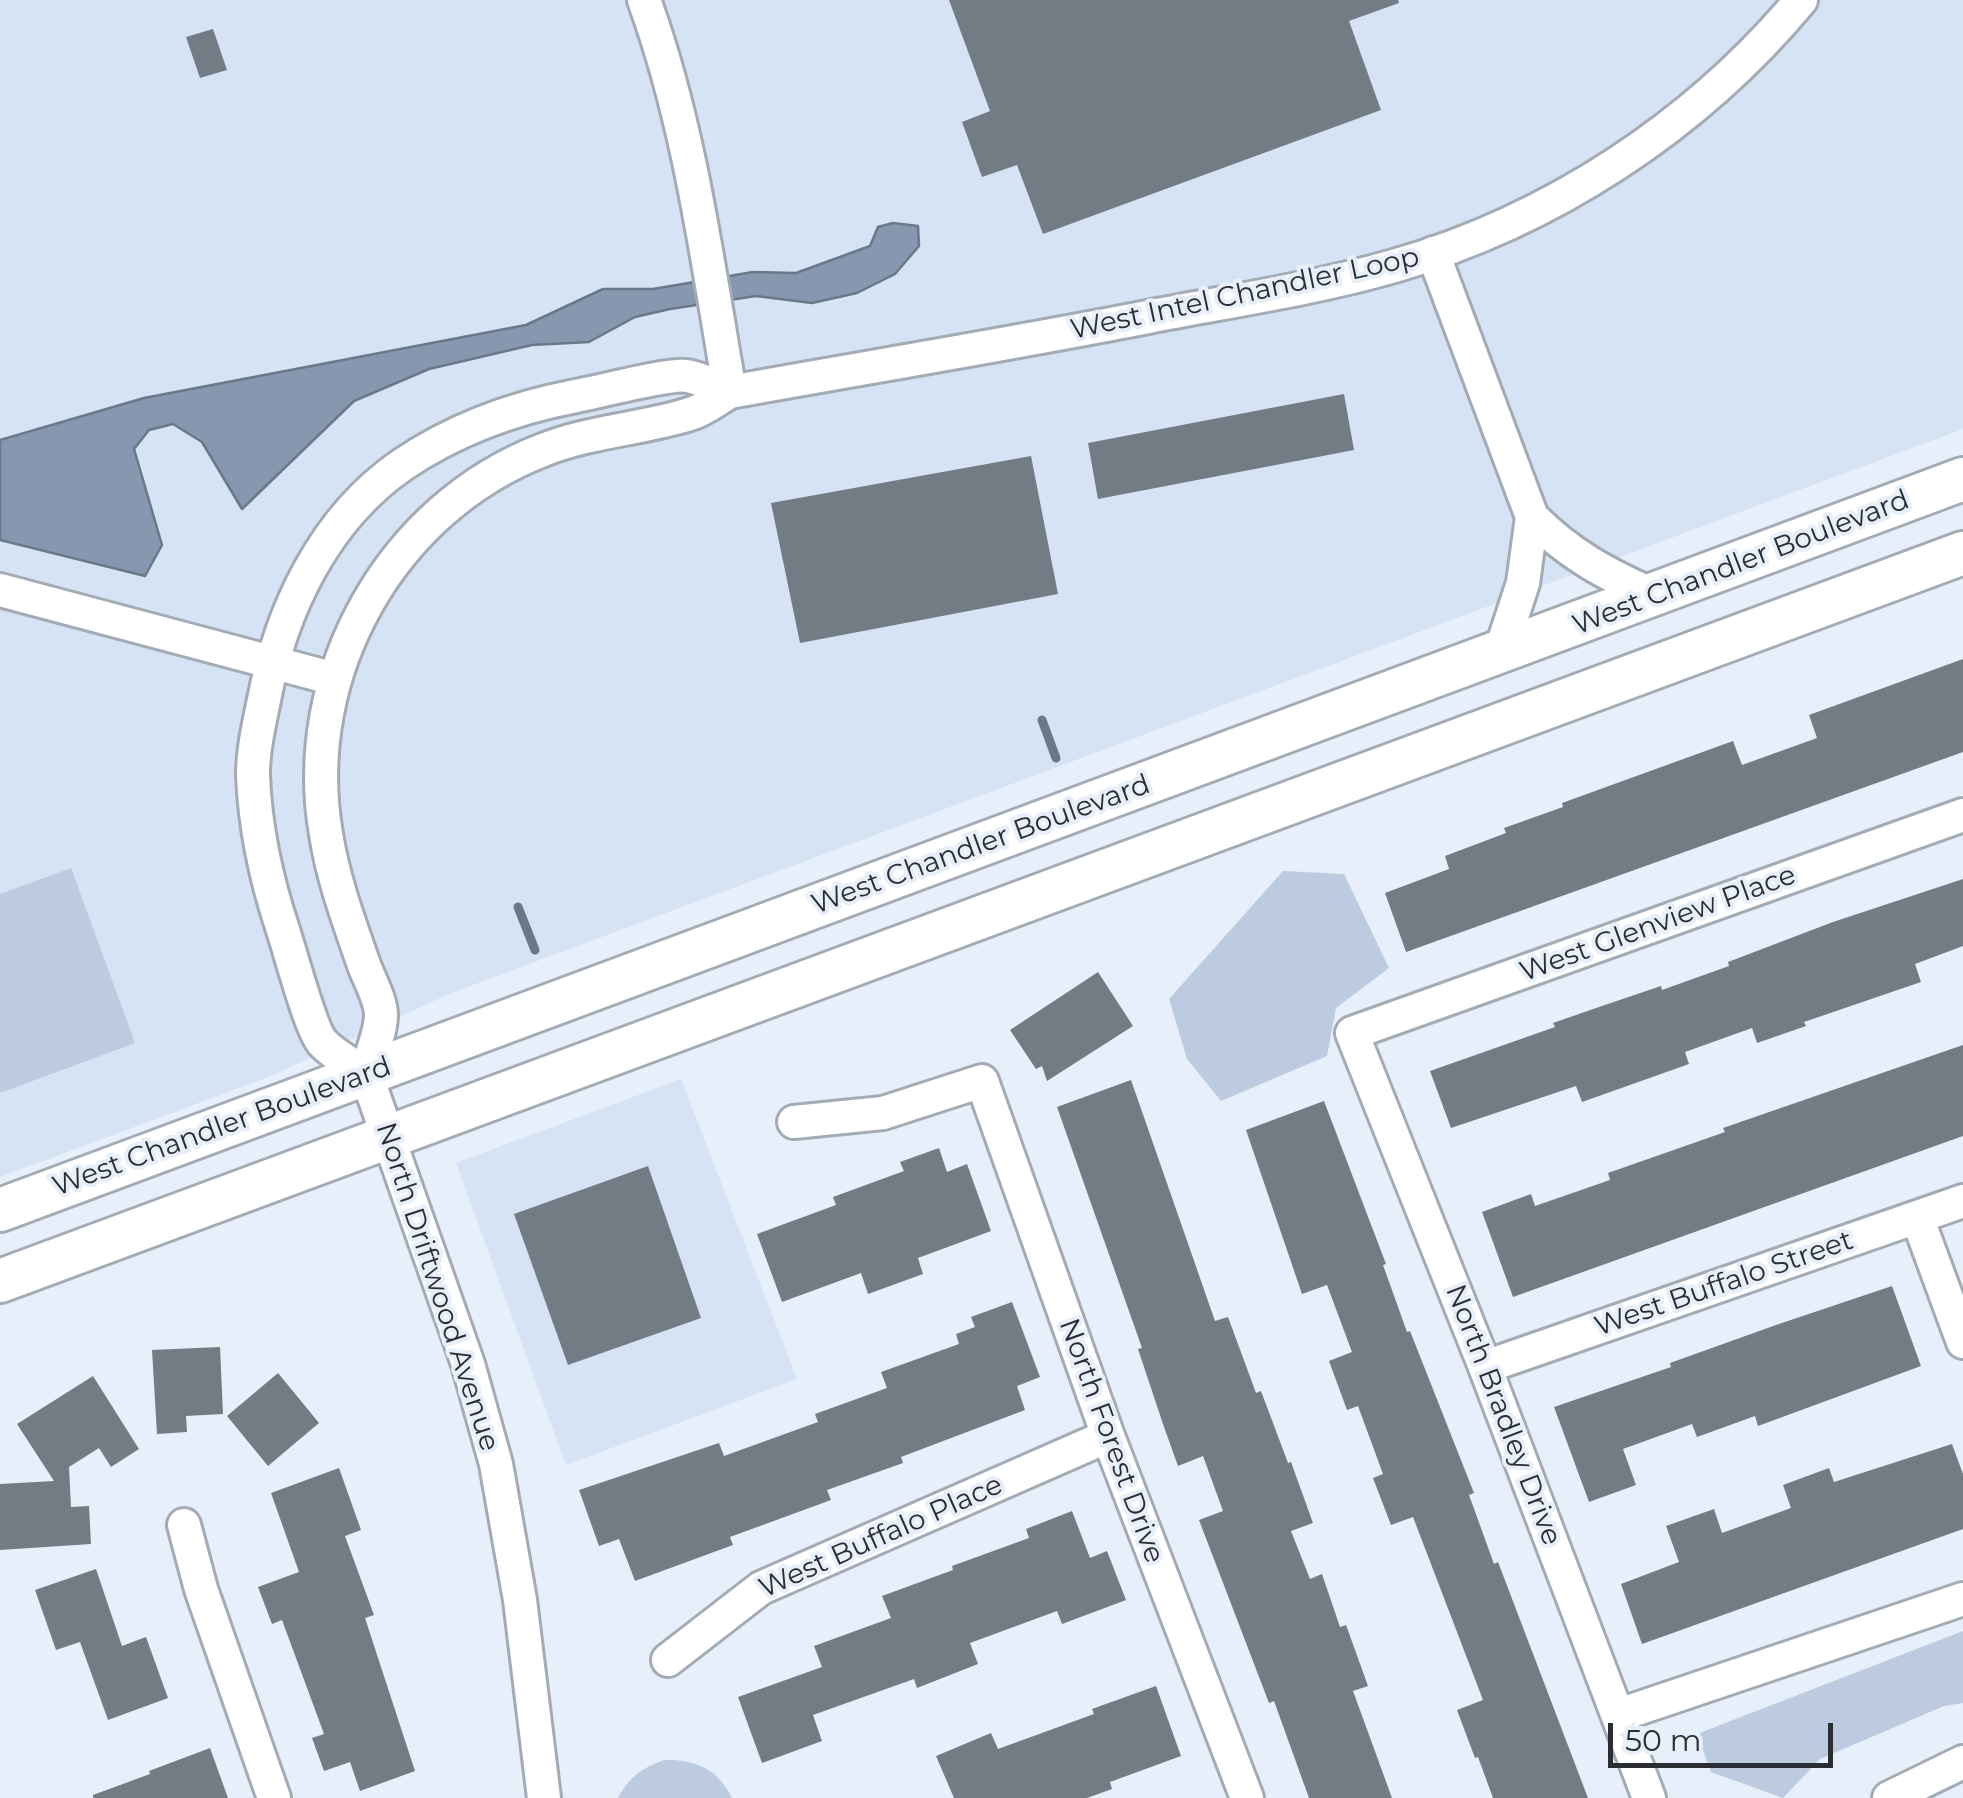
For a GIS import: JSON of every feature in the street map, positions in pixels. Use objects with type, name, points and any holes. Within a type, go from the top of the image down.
[{"type":"main road","name":"West Chandler Boulevard","points":[[0,1210],[1963,479]]},
{"type":"main road","points":[[0,1281],[1963,553]]},
{"type":"street","points":[[644,0],[669,73],[693,176],[730,392]]},
{"type":"street","name":"West Intel Chandler Loop","points":[[730,392],[685,375],[502,414],[446,438],[399,468],[335,532],[303,579],[271,662],[253,770],[256,820],[275,905],[320,1042],[366,1074],[381,1014],[330,862],[321,780],[336,680],[360,616],[381,577],[414,536],[444,508],[522,458],[580,437],[694,414],[730,392],[1181,310],[1332,280],[1433,253],[1532,211],[1653,138],[1708,96],[1752,55],[1801,0]]},
{"type":"street","points":[[1433,253],[1532,517],[1560,546],[1608,575],[1653,595]]},
{"type":"street","points":[[1500,652],[1523,583],[1532,517]]},
{"type":"street","points":[[0,590],[336,680]]},
{"type":"street","name":"West Glenview Place","points":[[1352,1033],[1963,815]]},
{"type":"street","name":"North Bradley Drive","points":[[1352,1033],[1485,1366],[1650,1798]]},
{"type":"street","name":"North Driftwood Avenue","points":[[366,1074],[468,1364],[496,1464],[520,1600],[544,1798]]},
{"type":"street","name":"North Forest Drive","points":[[794,1122],[883,1113],[982,1081],[1108,1436],[1243,1797]]},
{"type":"street","name":"West Buffalo Street","points":[[1485,1366],[1963,1200]]},
{"type":"street","points":[[1918,1217],[1963,1342]]},
{"type":"street","name":"West Buffalo Place","points":[[668,1660],[760,1588],[1108,1436]]},
{"type":"street","points":[[184,1525],[201,1589],[274,1798]]},
{"type":"street","points":[[1619,1715],[1963,1599]]},
{"type":"street","points":[[1905,1795],[1963,1762]]},
{"type":"shaded area","points":[[0,0],[1963,0],[1963,429],[449,994],[271,1076],[0,1177]]},
{"type":"shaded area","points":[[893,223],[918,226],[919,246],[895,274],[857,293],[812,303],[756,296],[670,309],[635,317],[589,342],[532,345],[429,369],[354,401],[242,509],[202,442],[173,424],[149,430],[134,449],[162,545],[145,576],[0,540],[0,440],[144,398],[526,325],[603,289],[653,289],[753,272],[796,273],[870,246],[878,227]]},
{"type":"shaded area","points":[[71,868],[135,1043],[0,1093],[0,894]]},
{"type":"shaded area","points":[[1283,871],[1344,874],[1389,968],[1336,1008],[1327,1056],[1221,1101],[1187,1059],[1169,999]]},
{"type":"shaded area","points":[[681,1079],[797,1379],[566,1465],[456,1163]]},
{"type":"shaded area","points":[[1963,1631],[1963,1703],[1944,1706],[1820,1759],[1783,1798],[1711,1772],[1697,1734]]},
{"type":"shaded area","points":[[664,1760],[686,1761],[713,1773],[732,1798],[618,1798],[637,1774]]},
{"type":"building","points":[[949,0],[1399,3],[1349,21],[1381,110],[1043,234],[1017,165],[982,177],[962,122],[990,111]]},
{"type":"building","points":[[213,29],[227,70],[200,78],[186,37]]},
{"type":"building","points":[[1344,394],[1354,450],[1098,499],[1088,443]]},
{"type":"building","points":[[1031,456],[1058,594],[800,643],[771,503]]},
{"type":"building","points":[[1963,659],[1963,752],[1406,952],[1385,893],[1449,869],[1445,856],[1506,833],[1504,828],[1563,807],[1562,803],[1733,741],[1742,765],[1817,738],[1809,715]]},
{"type":"building","points":[[1963,879],[1963,946],[1915,964],[1921,982],[1804,1022],[1806,1026],[1757,1043],[1752,1028],[1685,1052],[1689,1064],[1582,1102],[1576,1086],[1451,1128],[1430,1071],[1555,1027],[1553,1023],[1729,966],[1728,962],[1833,922]]},
{"type":"building","points":[[1098,972],[1133,1026],[1047,1081],[1042,1066],[1036,1069],[1010,1030]]},
{"type":"building","points":[[1963,1045],[1963,1136],[1513,1297],[1482,1212],[1531,1194],[1535,1206],[1610,1180],[1608,1173],[1725,1132],[1723,1128]]},
{"type":"building","points":[[1131,1080],[1215,1321],[1228,1317],[1256,1393],[1261,1391],[1288,1463],[1291,1462],[1313,1523],[1291,1531],[1310,1579],[1322,1574],[1340,1627],[1346,1625],[1368,1686],[1353,1691],[1392,1798],[1309,1798],[1274,1701],[1269,1703],[1199,1520],[1223,1511],[1203,1456],[1178,1466],[1138,1349],[1142,1348],[1057,1107]]},
{"type":"building","points":[[1324,1101],[1386,1264],[1383,1265],[1407,1332],[1410,1331],[1474,1493],[1469,1495],[1494,1564],[1498,1562],[1588,1798],[1493,1798],[1478,1757],[1475,1758],[1457,1710],[1483,1700],[1413,1517],[1391,1525],[1373,1478],[1383,1474],[1358,1406],[1347,1410],[1329,1361],[1352,1352],[1327,1285],[1302,1294],[1246,1130]]},
{"type":"building","points":[[939,1148],[947,1172],[967,1164],[991,1231],[918,1258],[923,1274],[868,1294],[861,1273],[782,1302],[757,1234],[836,1205],[833,1197],[904,1171],[900,1162]]},
{"type":"building","points":[[648,1166],[701,1318],[568,1365],[514,1214]]},
{"type":"building","points":[[1892,1286],[1921,1366],[1758,1426],[1755,1416],[1697,1437],[1692,1424],[1623,1449],[1636,1485],[1589,1502],[1554,1407]]},
{"type":"building","points":[[1012,1302],[1040,1377],[1017,1386],[1025,1410],[901,1457],[903,1463],[827,1490],[831,1500],[730,1537],[733,1545],[635,1581],[619,1539],[599,1546],[579,1490],[719,1443],[724,1456],[818,1422],[815,1414],[887,1388],[881,1372],[959,1344],[956,1334],[975,1327],[971,1317]]},
{"type":"building","points":[[220,1347],[223,1414],[186,1416],[187,1432],[157,1434],[152,1350]]},
{"type":"building","points":[[278,1373],[319,1423],[268,1466],[227,1416]]},
{"type":"building","points":[[93,1376],[139,1449],[111,1467],[99,1448],[69,1467],[71,1507],[89,1506],[91,1544],[0,1550],[0,1484],[54,1481],[17,1424]]},
{"type":"building","points":[[1952,1444],[1963,1474],[1963,1529],[1642,1644],[1621,1584],[1679,1562],[1666,1526],[1714,1509],[1722,1533],[1791,1508],[1783,1485],[1829,1468],[1834,1482]]},
{"type":"building","points":[[339,1468],[361,1530],[345,1536],[374,1615],[365,1618],[415,1771],[360,1791],[350,1762],[324,1771],[312,1738],[324,1734],[282,1620],[272,1624],[258,1587],[299,1572],[271,1493]]},
{"type":"building","points":[[1072,1511],[1090,1558],[1107,1551],[1126,1600],[1062,1624],[1057,1611],[970,1643],[978,1664],[917,1688],[914,1679],[813,1715],[822,1741],[762,1763],[738,1697],[822,1667],[814,1646],[891,1618],[882,1596],[1029,1538],[1026,1529]]},
{"type":"building","points":[[96,1569],[122,1646],[146,1637],[168,1698],[108,1720],[80,1642],[56,1650],[35,1590]]},
{"type":"building","points":[[1156,1686],[1181,1756],[1110,1782],[1112,1789],[1087,1798],[954,1798],[936,1756],[991,1733],[998,1749],[1094,1714],[1092,1709]]},
{"type":"building","points":[[210,1748],[228,1798],[93,1798],[150,1774],[149,1771]]},
{"type":"waterway","points":[[1042,720],[1056,758]]},
{"type":"waterway","points":[[518,907],[535,950]]}]
